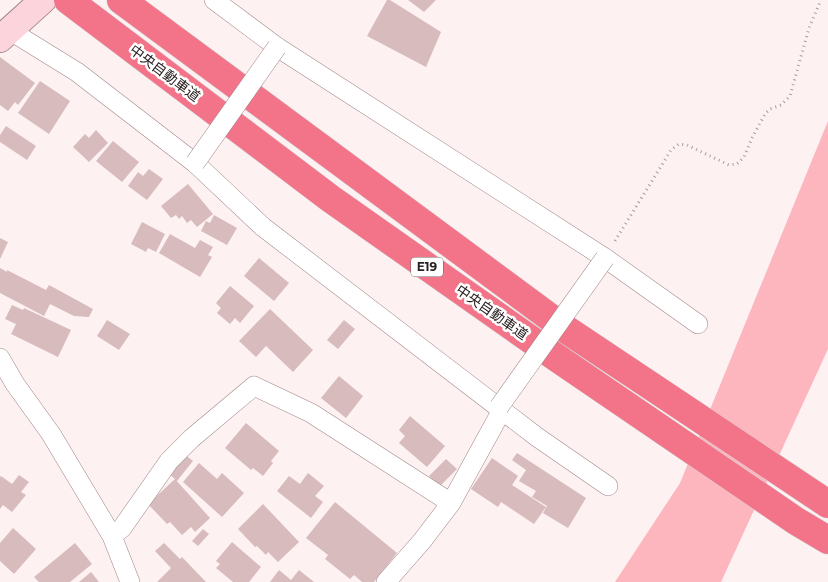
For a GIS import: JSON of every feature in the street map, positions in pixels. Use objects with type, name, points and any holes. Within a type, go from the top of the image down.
[{"type":"highway","name":"中央自動車道","points":[[68,0],[331,199],[796,521],[828,540]]},
{"type":"highway","name":"中央自動車道","points":[[121,0],[567,330],[820,499]]},
{"type":"street","points":[[214,0],[277,48],[605,258],[698,324]]},
{"type":"street","points":[[19,21],[77,72],[195,162],[263,227],[500,408],[608,486]]},
{"type":"street","points":[[195,162],[277,48]]},
{"type":"street","points":[[386,582],[422,542],[451,503],[500,408],[605,258]]},
{"type":"street","points":[[0,358],[15,384],[51,434],[112,536],[130,582]]},
{"type":"street","points":[[112,536],[122,528],[169,461],[192,438],[254,386],[312,413],[451,503]]},
{"type":"path","points":[[605,258],[671,150],[679,144],[687,145],[729,164],[737,164],[744,157],[765,114],[781,105],[790,96],[809,28],[821,0]]},
{"type":"shaded area","points":[[828,121],[828,349],[721,582],[615,582],[680,483]]},
{"type":"building","points":[[387,0],[390,0],[441,32],[426,67],[367,36]]},
{"type":"building","points":[[408,0],[436,0],[424,12]]},
{"type":"building","points":[[0,57],[35,83],[18,105],[15,102],[8,111],[0,105]]},
{"type":"building","points":[[40,81],[70,101],[49,134],[18,113]]},
{"type":"building","points":[[6,126],[36,146],[27,160],[0,142],[0,135]]},
{"type":"building","points":[[96,130],[108,143],[89,162],[73,147],[85,134],[89,138]]},
{"type":"building","points":[[113,141],[139,162],[122,182],[96,161]]},
{"type":"building","points":[[149,169],[163,179],[147,200],[128,186],[138,172],[143,176]]},
{"type":"building","points":[[188,184],[213,214],[197,227],[191,220],[187,223],[182,216],[179,219],[176,215],[171,218],[161,206]]},
{"type":"building","points":[[214,215],[237,228],[227,245],[201,231],[206,221],[210,223]]},
{"type":"building","points":[[142,222],[165,234],[156,252],[148,248],[146,252],[131,244]]},
{"type":"building","points":[[170,234],[195,248],[200,240],[213,247],[208,255],[212,257],[200,277],[159,253]]},
{"type":"building","points":[[0,238],[8,242],[0,259]]},
{"type":"building","points":[[259,258],[289,283],[274,301],[244,276]]},
{"type":"building","points":[[0,268],[46,290],[49,285],[93,309],[89,317],[74,316],[50,304],[44,316],[0,293]]},
{"type":"building","points":[[230,286],[254,306],[240,323],[235,318],[230,324],[217,313],[221,308],[216,303]]},
{"type":"building","points":[[12,305],[23,310],[24,308],[71,330],[58,357],[11,334],[16,324],[5,319]]},
{"type":"building","points":[[270,309],[313,350],[293,372],[266,346],[256,357],[239,341]]},
{"type":"building","points":[[107,320],[130,334],[119,350],[97,336]]},
{"type":"building","points":[[344,320],[355,329],[338,349],[327,340]]},
{"type":"building","points":[[339,376],[363,396],[346,418],[321,398]]},
{"type":"building","points":[[410,416],[445,446],[427,467],[399,443],[405,436],[399,430]]},
{"type":"building","points":[[246,423],[279,451],[263,476],[253,468],[251,470],[225,448]]},
{"type":"building","points":[[183,453],[193,461],[177,481],[167,472]]},
{"type":"building","points":[[517,453],[586,498],[568,528],[543,513],[547,506],[532,497],[536,491],[519,481],[526,470],[512,460]]},
{"type":"building","points":[[492,458],[518,476],[512,485],[546,507],[534,524],[501,502],[498,507],[471,489]]},
{"type":"building","points":[[446,459],[457,469],[440,486],[429,476]]},
{"type":"building","points":[[199,463],[217,479],[222,473],[244,493],[222,517],[183,482]]},
{"type":"building","points":[[308,473],[324,486],[315,496],[323,502],[311,518],[277,491],[289,476],[300,484]]},
{"type":"building","points":[[19,475],[29,482],[21,492],[26,495],[12,512],[3,505],[0,509],[0,477],[12,484]]},
{"type":"building","points":[[175,479],[210,518],[195,532],[191,527],[182,535],[170,522],[167,524],[148,504]]},
{"type":"building","points":[[335,502],[397,553],[374,582],[362,582],[354,575],[350,579],[325,559],[328,555],[306,538]]},
{"type":"building","points":[[263,504],[299,542],[278,562],[268,552],[266,555],[257,546],[255,547],[238,529]]},
{"type":"building","points":[[13,528],[36,549],[14,574],[0,561],[0,543]]},
{"type":"building","points":[[203,529],[209,534],[198,546],[192,541]]},
{"type":"building","points":[[232,542],[261,567],[249,582],[233,582],[216,568],[220,564],[216,561]]},
{"type":"building","points":[[75,543],[92,564],[70,582],[39,582],[34,577]]},
{"type":"building","points":[[164,543],[180,559],[182,557],[206,582],[157,582],[171,568],[155,551]]},
{"type":"building","points":[[279,570],[291,580],[299,570],[314,582],[270,582]]},
{"type":"building","points":[[91,572],[99,582],[79,582]]}]
